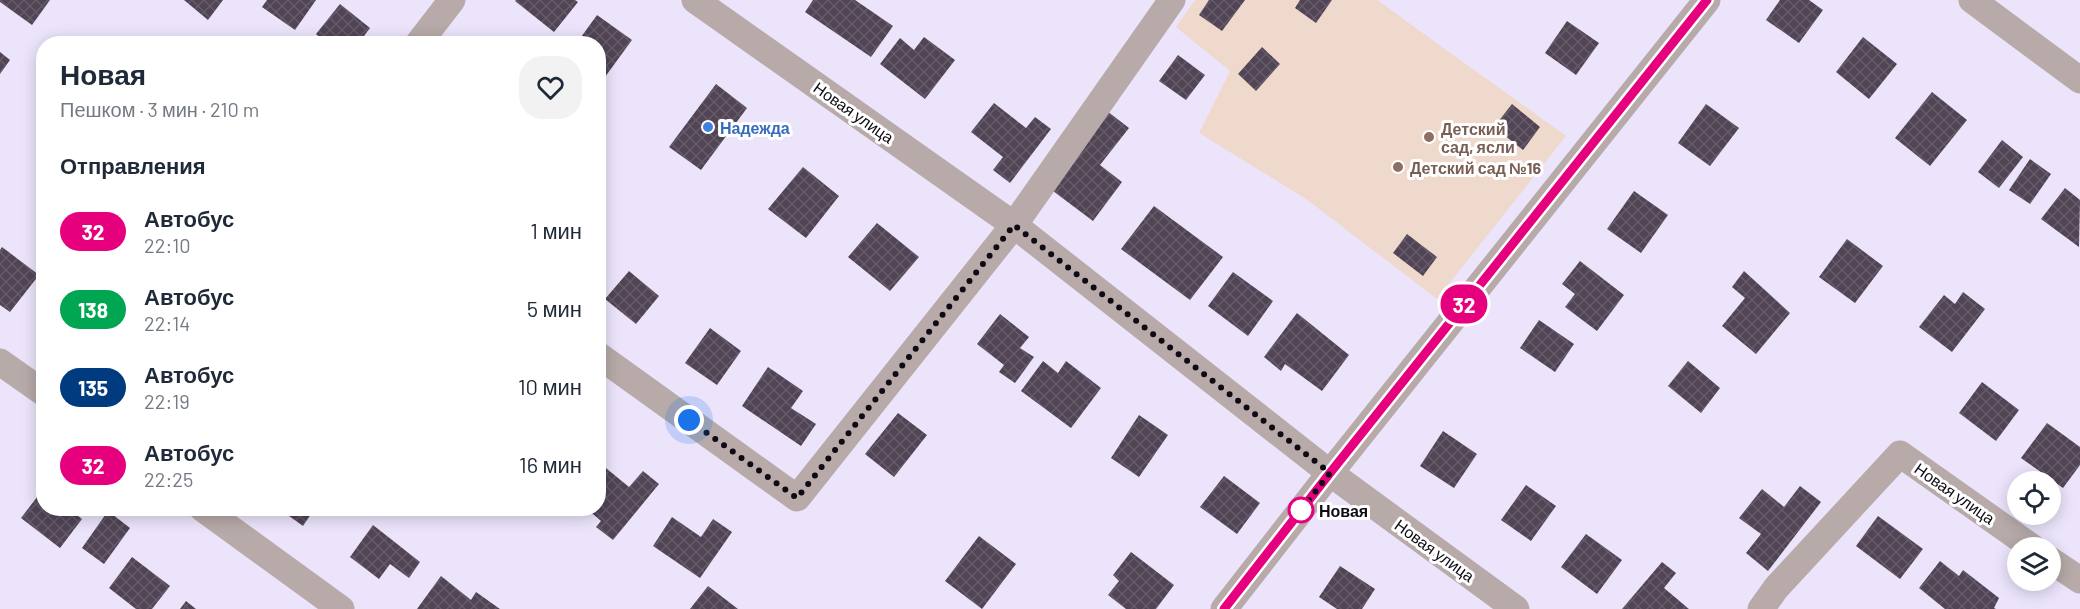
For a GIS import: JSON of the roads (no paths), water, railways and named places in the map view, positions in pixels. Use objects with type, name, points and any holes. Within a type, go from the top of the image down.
[{"type":"street","points":[[424,36],[452,0]]},
{"type":"street","name":"Новая улица","points":[[695,0],[1014,225],[1330,473],[1516,609]]},
{"type":"street","points":[[606,361],[797,498],[1014,225],[1172,0]]},
{"type":"street","points":[[1224,609],[1707,0]]},
{"type":"street","points":[[1972,0],[2080,80]]},
{"type":"street","points":[[0,362],[36,387]]},
{"type":"street","name":"Новая улица","points":[[1761,609],[1776,588],[1900,454],[2017,537]]},
{"type":"street","points":[[213,516],[341,609]]},
{"type":"street","points":[[2061,567],[2080,580]]},
{"type":"place","name":"Надежда","points":[[708,127]]},
{"type":"place","name":"Детский сад, ясли","points":[[1429,137]]},
{"type":"place","name":"Детский сад №16","points":[[1398,167]]},
{"type":"place","name":"Новая","points":[[1301,510]]}]
